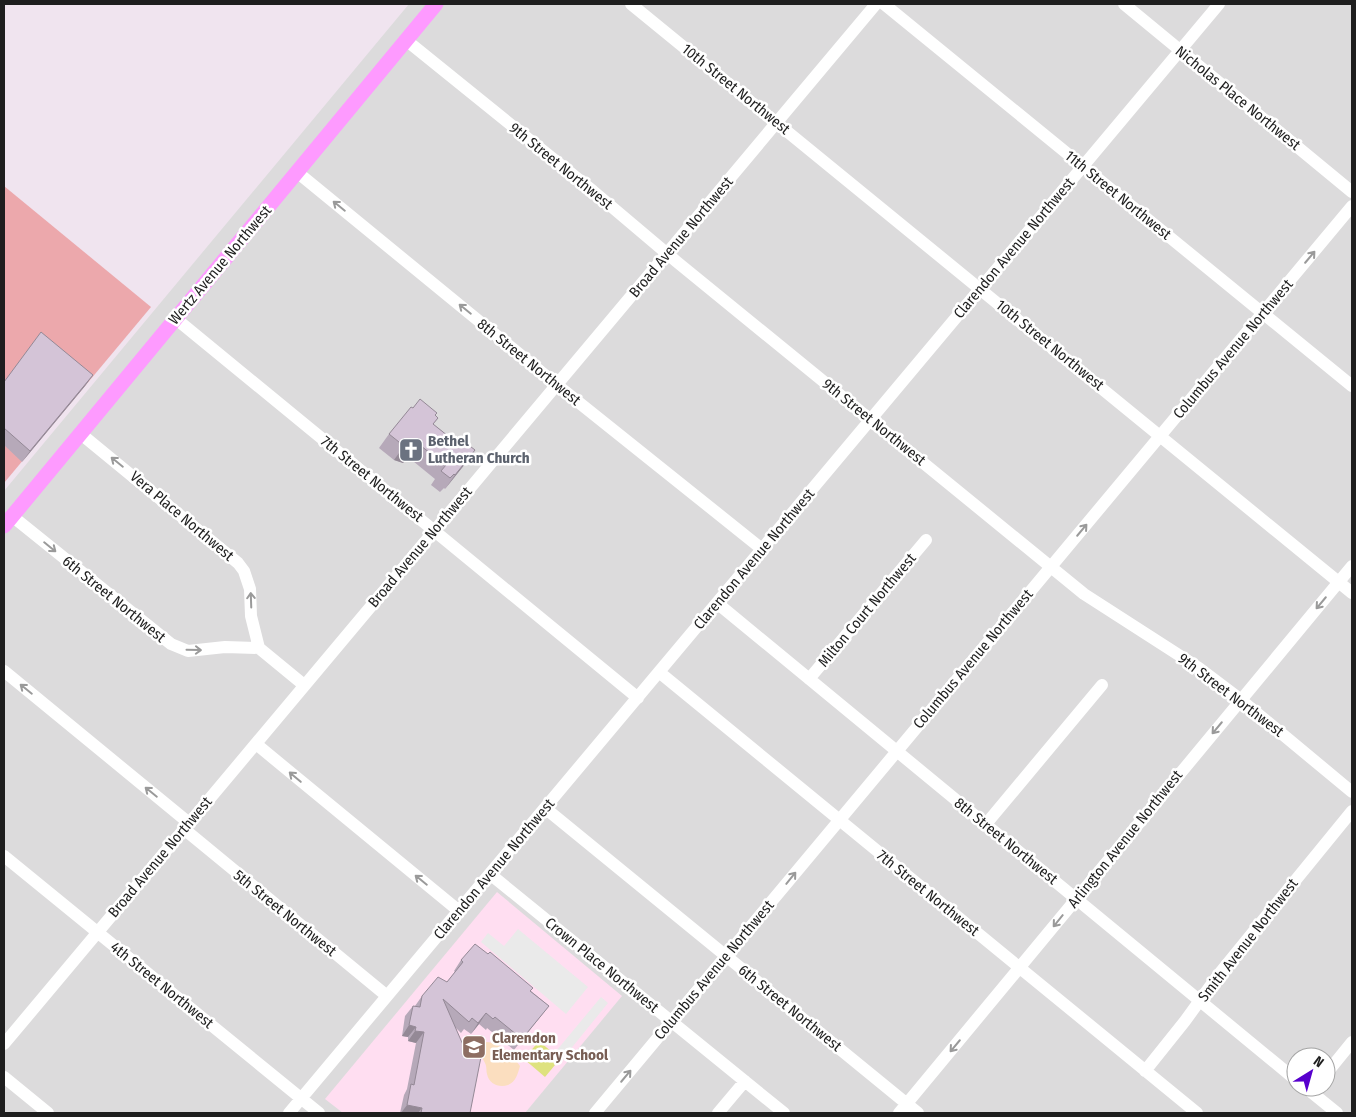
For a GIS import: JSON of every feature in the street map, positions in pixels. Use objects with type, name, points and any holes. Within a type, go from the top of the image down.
[{"type":"main road","name":"Wertz Avenue Northwest","points":[[8,521],[436,4]]},
{"type":"street","name":"10th Street Northwest","points":[[631,4],[1352,593]]},
{"type":"street","name":"Broad Avenue Northwest","points":[[4,1044],[876,4]]},
{"type":"street","name":"11th Street Northwest","points":[[884,4],[1352,386]]},
{"type":"street","name":"Nicholas Place Northwest","points":[[1124,4],[1352,192]]},
{"type":"street","name":"Clarendon Avenue Northwest","points":[[289,1113],[1219,4]]},
{"type":"street","name":"9th Street Northwest","points":[[406,40],[1084,594],[1199,668],[1240,699],[1352,792]]},
{"type":"street","name":"8th Street Northwest","points":[[297,172],[557,385],[762,549]]},
{"type":"street","name":"Columbus Avenue Northwest","points":[[594,1113],[1352,206]]},
{"type":"street","name":"7th Street Northwest","points":[[176,318],[638,698]]},
{"type":"street","name":"Vera Place Northwest","points":[[81,434],[238,563],[244,571],[250,589],[251,616],[258,648]]},
{"type":"street","name":"6th Street Northwest","points":[[8,521],[171,644],[188,651],[225,647],[258,648]]},
{"type":"street","name":"Milton Court Northwest","points":[[809,679],[926,540]]},
{"type":"street","name":"Arlington Avenue Northwest","points":[[903,1108],[1352,566]]},
{"type":"street","name":"8th Street Northwest","points":[[717,603],[1286,1072]]},
{"type":"street","points":[[258,648],[304,685]]},
{"type":"street","name":"5th Street Northwest","points":[[4,671],[387,996]]},
{"type":"street","name":"7th Street Northwest","points":[[659,672],[1145,1071],[1190,1111]]},
{"type":"street","points":[[986,824],[1102,685]]},
{"type":"street","points":[[256,744],[459,911]]},
{"type":"street","name":"6th Street Northwest","points":[[546,808],[726,956],[903,1108],[918,1113]]},
{"type":"street","name":"Smith Avenue Northwest","points":[[1145,1071],[1219,974],[1352,811]]},
{"type":"street","name":"4th Street Northwest","points":[[4,856],[319,1113]]},
{"type":"street","name":"Crown Place Northwest","points":[[490,874],[784,1113]]},
{"type":"street","points":[[1336,1062],[1352,1042]]},
{"type":"street","points":[[4,1077],[48,1113]]},
{"type":"street","points":[[718,1113],[745,1081]]},
{"type":"street","points":[[1319,1097],[1337,1113]]},
{"type":"shaded area","points":[[409,4],[1352,4],[1352,1113],[4,1113],[4,491]]},
{"type":"shaded area","points":[[4,186],[151,307],[4,483]]},
{"type":"shaded area","name":"Clarendon Elementary School","points":[[497,892],[622,996],[525,1113],[343,1113],[325,1099]]},
{"type":"shaded area","points":[[518,929],[588,987],[566,1014],[481,942],[488,933],[504,946]]},
{"type":"shaded area","points":[[601,997],[608,1003],[565,1056],[557,1050]]},
{"type":"shaded area","points":[[484,1042],[500,1046],[520,1066],[511,1084],[505,1086],[498,1085],[492,1083],[488,1077],[485,1063],[476,1050]]},
{"type":"green space","points":[[539,1041],[560,1059],[545,1077],[524,1059]]},
{"type":"building","points":[[41,332],[93,375],[30,451],[4,428],[4,382]]},
{"type":"building","points":[[420,399],[437,413],[435,415],[438,418],[433,424],[458,444],[461,439],[475,450],[455,475],[450,478],[441,471],[446,465],[417,443],[412,449],[404,446],[389,434]]},
{"type":"building","points":[[475,944],[488,954],[490,952],[533,988],[530,991],[549,1006],[522,1039],[495,1017],[493,1019],[486,1013],[478,1023],[472,1018],[469,1022],[443,999],[467,1054],[481,1057],[470,1113],[421,1113],[422,1108],[407,1105],[411,1084],[414,1085],[424,1032],[415,1031],[416,1027],[409,1025],[413,1006],[420,1007],[422,996],[438,977],[447,982],[463,962],[461,960]]},
{"type":"place","name":"Bethel Lutheran Church","points":[[411,450]]},
{"type":"place","name":"Clarendon Elementary School","points":[[474,1047]]}]
